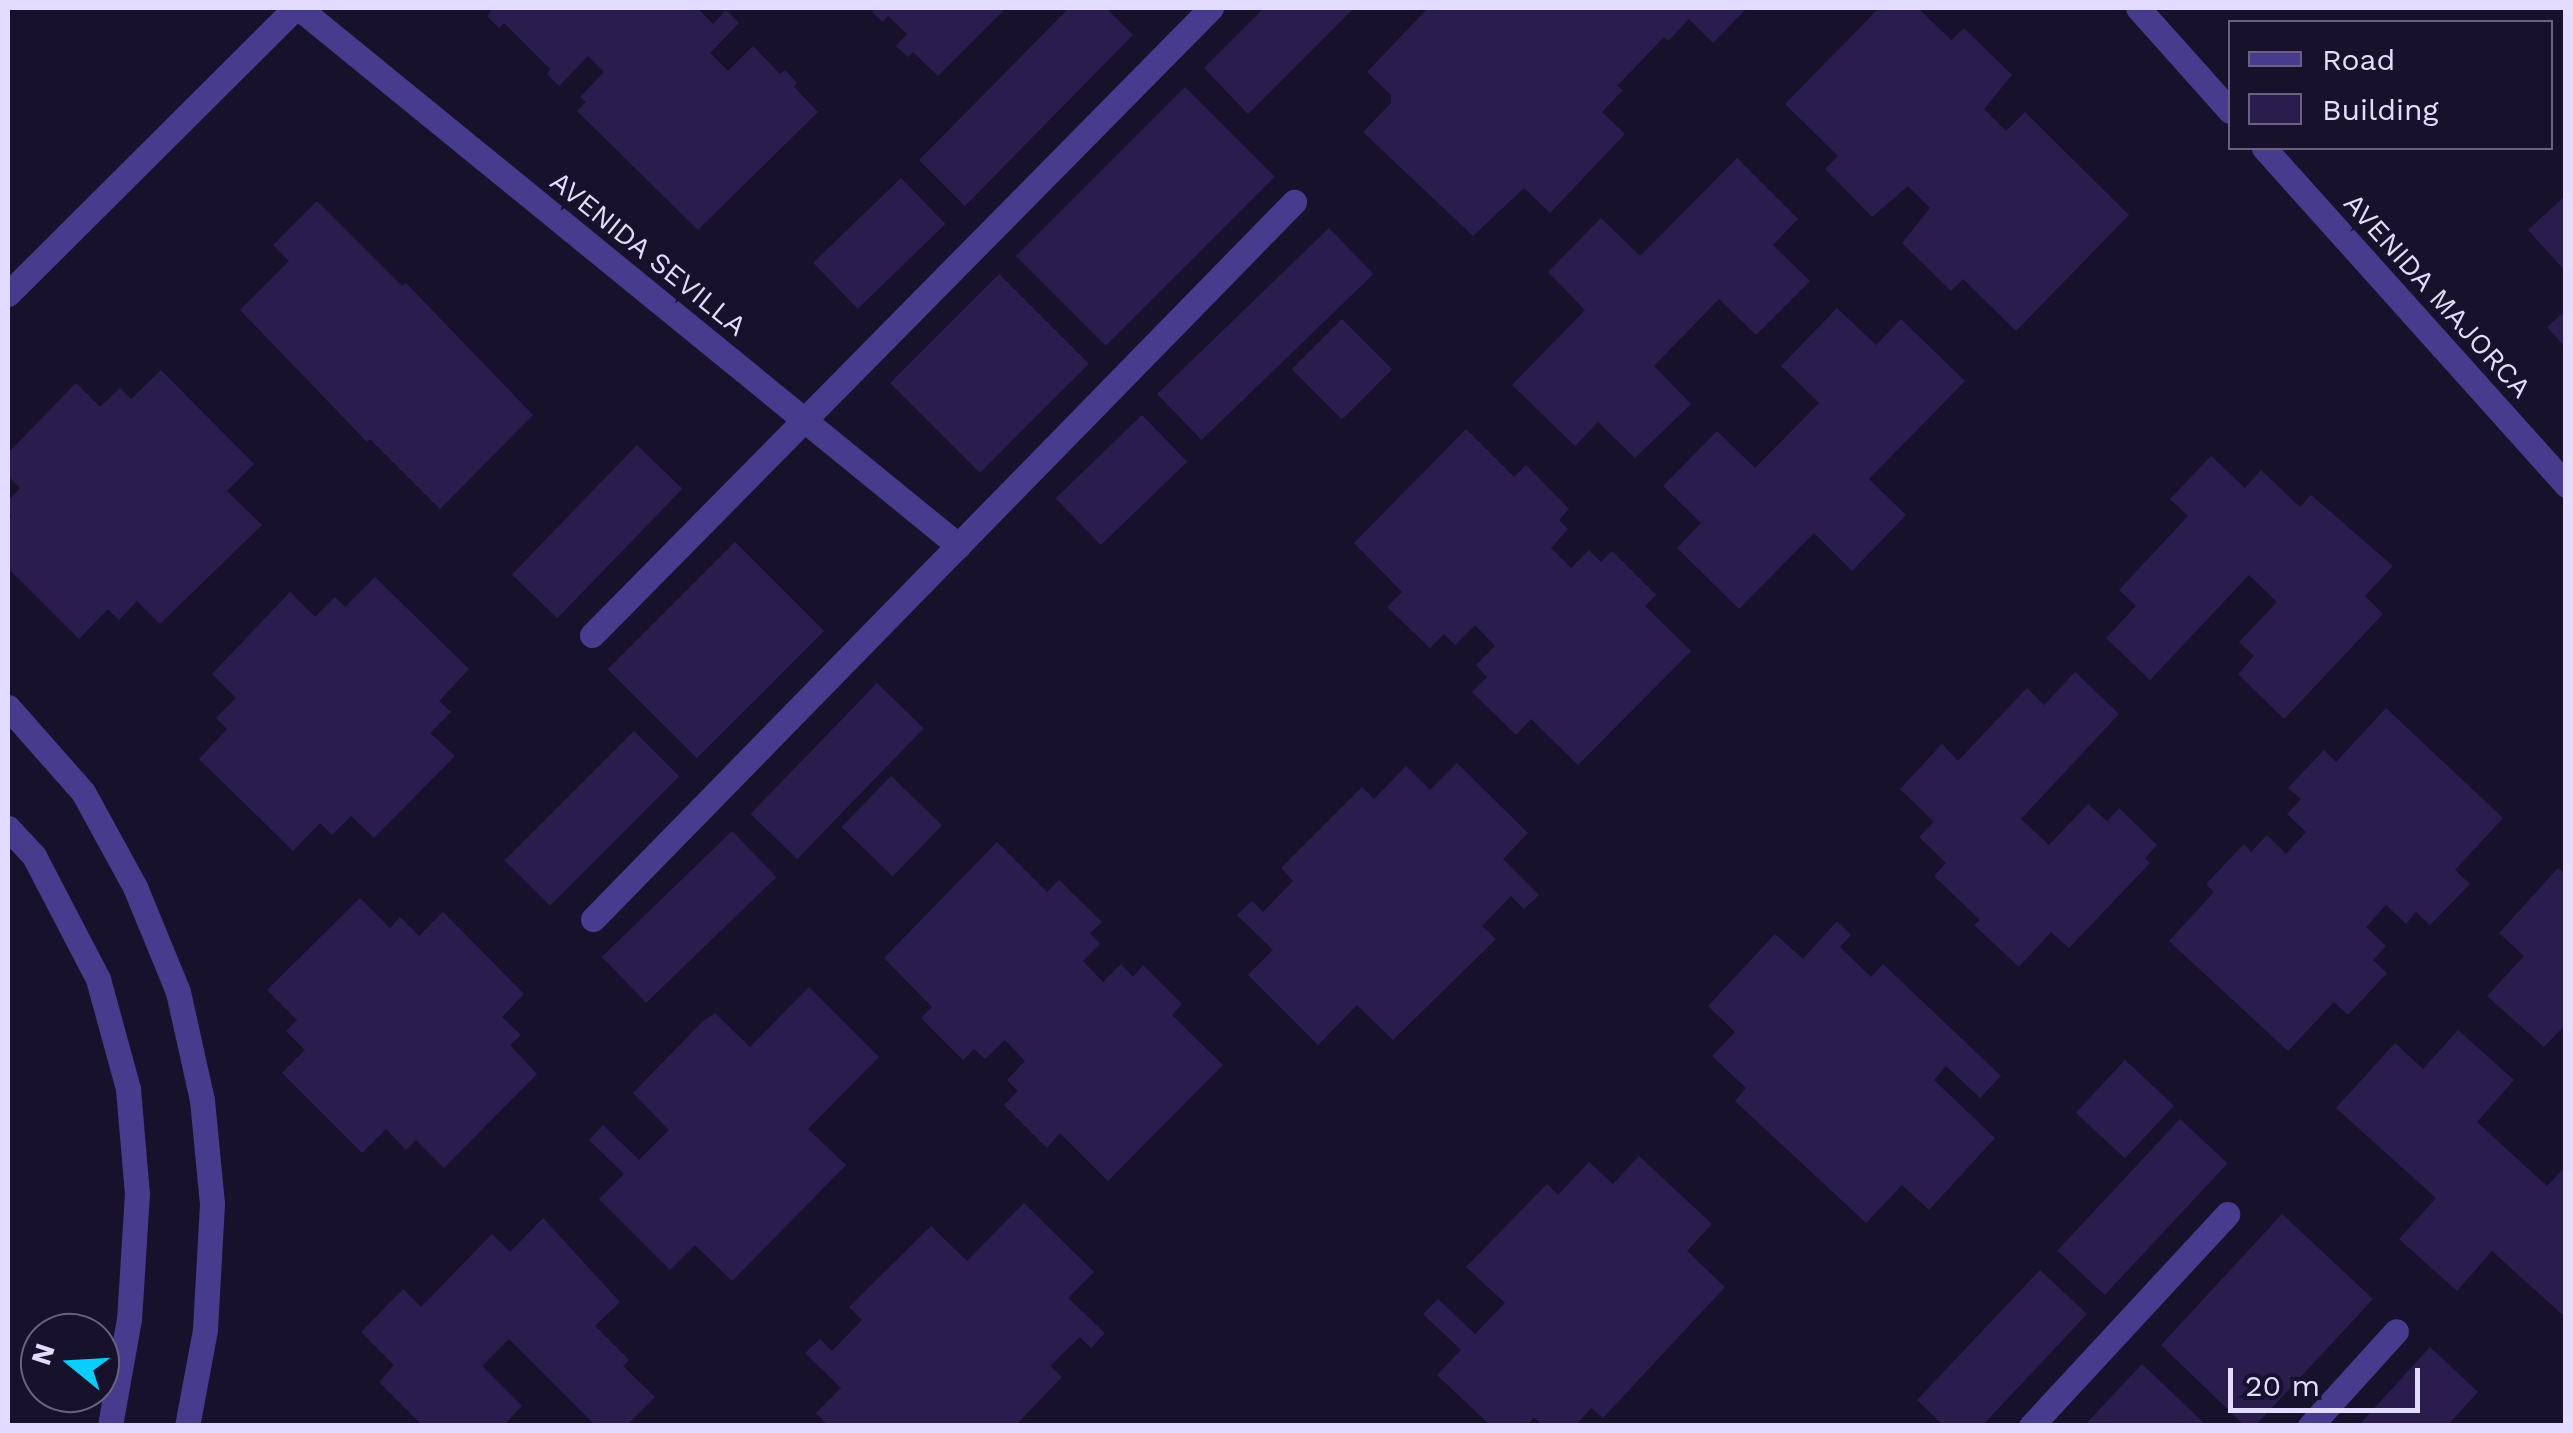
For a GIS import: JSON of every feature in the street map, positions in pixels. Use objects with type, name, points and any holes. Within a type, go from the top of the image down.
[{"type":"street","name":"AVENIDA SEVILLA","points":[[8,294],[297,8],[959,546]]},
{"type":"street","points":[[592,635],[1211,8]]},
{"type":"street","points":[[2138,8],[2228,108]]},
{"type":"street","name":"AVENIDA MAJORCA","points":[[2266,150],[2566,485]]},
{"type":"street","points":[[593,919],[1294,202]]},
{"type":"street","points":[[8,706],[83,792],[135,887],[178,992],[202,1100],[212,1204],[205,1330],[187,1426]]},
{"type":"street","points":[[8,828],[34,856],[98,979],[128,1089],[136,1194],[130,1320],[110,1426]]},
{"type":"street","points":[[2032,1426],[2227,1214]]},
{"type":"street","points":[[2310,1426],[2396,1332]]},
{"type":"building","points":[[487,8],[697,8],[713,24],[726,10],[739,23],[710,53],[728,71],[753,46],[780,74],[785,70],[797,83],[794,87],[818,112],[698,230],[577,111],[586,102],[580,97],[604,72],[588,56],[559,86],[547,74],[550,69],[504,23],[499,28],[487,16],[491,11]]},
{"type":"building","points":[[876,8],[1006,8],[938,76],[913,52],[908,57],[896,46],[907,34],[888,16],[883,22],[872,12]]},
{"type":"building","points":[[1069,8],[1106,8],[1133,35],[965,206],[919,160]]},
{"type":"building","points":[[1264,8],[1354,8],[1248,114],[1204,68]]},
{"type":"building","points":[[1428,8],[1747,8],[1713,43],[1689,19],[1668,41],[1664,37],[1617,86],[1623,90],[1602,112],[1625,134],[1550,213],[1524,188],[1473,236],[1363,132],[1391,103],[1391,95],[1367,72]]},
{"type":"building","points":[[1879,8],[1918,8],[1951,40],[1964,28],[2012,75],[1984,109],[2006,131],[2025,112],[2129,215],[2016,331],[1963,279],[1951,291],[1902,243],[1930,208],[1908,186],[1872,217],[1825,169],[1838,156],[1785,104]]},
{"type":"building","points":[[1185,87],[1275,177],[1106,346],[1016,256]]},
{"type":"building","points":[[1737,158],[1798,219],[1773,245],[1810,281],[1756,335],[1719,299],[1654,366],[1691,404],[1635,458],[1598,422],[1575,446],[1512,385],[1585,310],[1548,272],[1601,218],[1640,256]]},
{"type":"building","points":[[901,178],[945,224],[858,309],[813,263]]},
{"type":"building","points":[[2566,195],[2566,272],[2528,230]]},
{"type":"building","points":[[317,201],[402,286],[406,283],[533,415],[440,509],[370,439],[367,442],[240,310],[289,261],[273,245]]},
{"type":"building","points":[[1329,228],[1373,274],[1202,440],[1157,394]]},
{"type":"building","points":[[999,274],[1089,364],[980,473],[890,383]]},
{"type":"building","points":[[1837,308],[1876,345],[1901,319],[1965,381],[1869,479],[1906,515],[1852,571],[1814,533],[1739,609],[1677,548],[1701,523],[1663,486],[1717,431],[1755,468],[1819,403],[1781,366]]},
{"type":"building","points":[[2566,310],[2566,348],[2547,327]]},
{"type":"building","points":[[1342,319],[1392,369],[1342,419],[1292,369]]},
{"type":"building","points":[[161,370],[254,464],[227,491],[262,525],[160,624],[137,601],[119,620],[108,609],[79,639],[8,568],[8,501],[20,488],[8,476],[8,453],[76,383],[100,407],[120,388],[131,399]]},
{"type":"building","points":[[1142,415],[1187,462],[1101,545],[1056,498]]},
{"type":"building","points":[[1466,429],[1514,477],[1526,465],[1569,509],[1559,520],[1568,529],[1551,548],[1571,568],[1589,550],[1601,562],[1612,551],[1656,595],[1645,606],[1691,651],[1578,765],[1531,719],[1516,735],[1472,692],[1487,677],[1476,665],[1495,646],[1475,625],[1455,645],[1444,634],[1430,648],[1387,607],[1402,592],[1354,543]]},
{"type":"building","points":[[637,445],[682,489],[557,618],[512,574]]},
{"type":"building","points":[[2211,456],[2245,488],[2261,470],[2300,507],[2311,495],[2393,566],[2365,596],[2383,614],[2284,719],[2238,674],[2254,656],[2239,642],[2277,602],[2249,575],[2150,680],[2106,638],[2136,606],[2119,590],[2188,516],[2170,499]]},
{"type":"building","points":[[735,542],[824,631],[697,758],[608,669]]},
{"type":"building","points":[[375,577],[469,669],[439,701],[451,712],[430,733],[455,756],[374,838],[351,816],[332,835],[320,823],[293,851],[199,759],[227,729],[216,718],[236,698],[212,674],[290,592],[315,617],[335,597],[345,607]]},
{"type":"building","points":[[2075,672],[2119,714],[2021,819],[2049,845],[2088,804],[2107,821],[2119,808],[2157,845],[2145,858],[2150,863],[2069,948],[2051,932],[2019,967],[1974,925],[1980,920],[1934,876],[1946,863],[1919,837],[1934,822],[1900,789],[1942,744],[1958,761],[2027,688],[2044,705]]},
{"type":"building","points":[[877,683],[924,728],[797,859],[751,814]]},
{"type":"building","points":[[2386,708],[2503,818],[2455,870],[2470,884],[2430,925],[2416,912],[2406,924],[2386,905],[2366,927],[2386,946],[2373,960],[2387,973],[2348,1015],[2334,1002],[2288,1051],[2169,941],[2214,892],[2206,884],[2244,844],[2251,852],[2267,835],[2286,854],[2306,832],[2287,814],[2301,799],[2288,788],[2324,750],[2336,762]]},
{"type":"building","points":[[634,731],[679,776],[550,906],[505,860]]},
{"type":"building","points":[[1457,763],[1528,833],[1503,859],[1539,895],[1524,909],[1511,896],[1482,926],[1496,939],[1393,1040],[1357,1005],[1318,1045],[1248,975],[1273,950],[1237,915],[1252,901],[1263,912],[1293,881],[1281,868],[1362,787],[1374,799],[1406,766],[1430,790]]},
{"type":"building","points":[[891,776],[942,825],[893,876],[842,827]]},
{"type":"building","points":[[732,831],[776,877],[646,1003],[602,957]]},
{"type":"building","points":[[997,842],[1047,892],[1059,880],[1102,922],[1090,933],[1100,944],[1083,961],[1103,982],[1121,964],[1133,977],[1143,965],[1182,1004],[1172,1015],[1223,1065],[1108,1181],[1060,1133],[1047,1148],[1004,1105],[1018,1091],[1007,1080],[1025,1061],[1005,1040],[985,1059],[974,1049],[963,1060],[921,1018],[932,1007],[884,958]]},
{"type":"building","points":[[2558,868],[2566,875],[2566,1024],[2544,1047],[2487,996],[2524,956],[2499,933]]},
{"type":"building","points":[[360,898],[390,928],[400,917],[419,936],[443,912],[524,994],[502,1017],[521,1035],[510,1045],[537,1074],[444,1168],[416,1140],[406,1150],[386,1129],[362,1153],[282,1073],[305,1050],[286,1031],[297,1020],[267,990]]},
{"type":"building","points":[[1837,921],[1851,935],[1840,947],[1871,977],[1883,964],[2001,1076],[1980,1098],[1946,1066],[1934,1080],[1995,1138],[1929,1210],[1902,1185],[1866,1223],[1735,1101],[1746,1088],[1712,1056],[1735,1032],[1708,1006],[1775,934],[1803,959]]},
{"type":"building","points":[[809,987],[879,1057],[808,1129],[846,1165],[732,1281],[695,1245],[670,1270],[599,1199],[624,1174],[589,1140],[603,1125],[639,1160],[669,1130],[633,1093],[702,1022],[715,1013],[750,1047]]},
{"type":"building","points":[[2458,1030],[2514,1080],[2477,1122],[2547,1186],[2566,1166],[2566,1318],[2492,1251],[2457,1291],[2399,1239],[2436,1198],[2336,1108],[2395,1043],[2423,1069]]},
{"type":"building","points":[[2125,1060],[2174,1106],[2125,1158],[2076,1113]]},
{"type":"building","points":[[2180,1119],[2228,1163],[2105,1295],[2057,1251]]},
{"type":"building","points":[[1639,1156],[1712,1224],[1687,1251],[1725,1287],[1603,1418],[1591,1408],[1575,1426],[1543,1426],[1534,1417],[1527,1426],[1491,1426],[1437,1375],[1461,1350],[1423,1314],[1438,1299],[1475,1334],[1505,1303],[1466,1267],[1547,1184],[1558,1195],[1589,1162],[1613,1184]]},
{"type":"building","points":[[1024,1203],[1094,1272],[1068,1298],[1105,1333],[1091,1348],[1080,1337],[1050,1366],[1062,1377],[1015,1426],[829,1426],[816,1413],[841,1388],[805,1353],[820,1339],[832,1351],[862,1320],[849,1307],[931,1226],[967,1261]]},
{"type":"building","points":[[2282,1214],[2373,1299],[2255,1426],[2245,1426],[2161,1345]]},
{"type":"building","points":[[543,1218],[620,1302],[595,1326],[629,1360],[623,1366],[655,1397],[626,1426],[596,1426],[509,1339],[482,1366],[522,1406],[503,1426],[423,1426],[379,1382],[394,1365],[361,1332],[403,1289],[421,1307],[492,1234],[510,1252]]},
{"type":"building","points":[[2040,1270],[2087,1314],[1982,1426],[1944,1426],[1917,1400]]},
{"type":"building","points":[[2430,1347],[2478,1392],[2447,1426],[2358,1426]]},
{"type":"building","points":[[2142,1364],[2207,1426],[2084,1426]]}]
